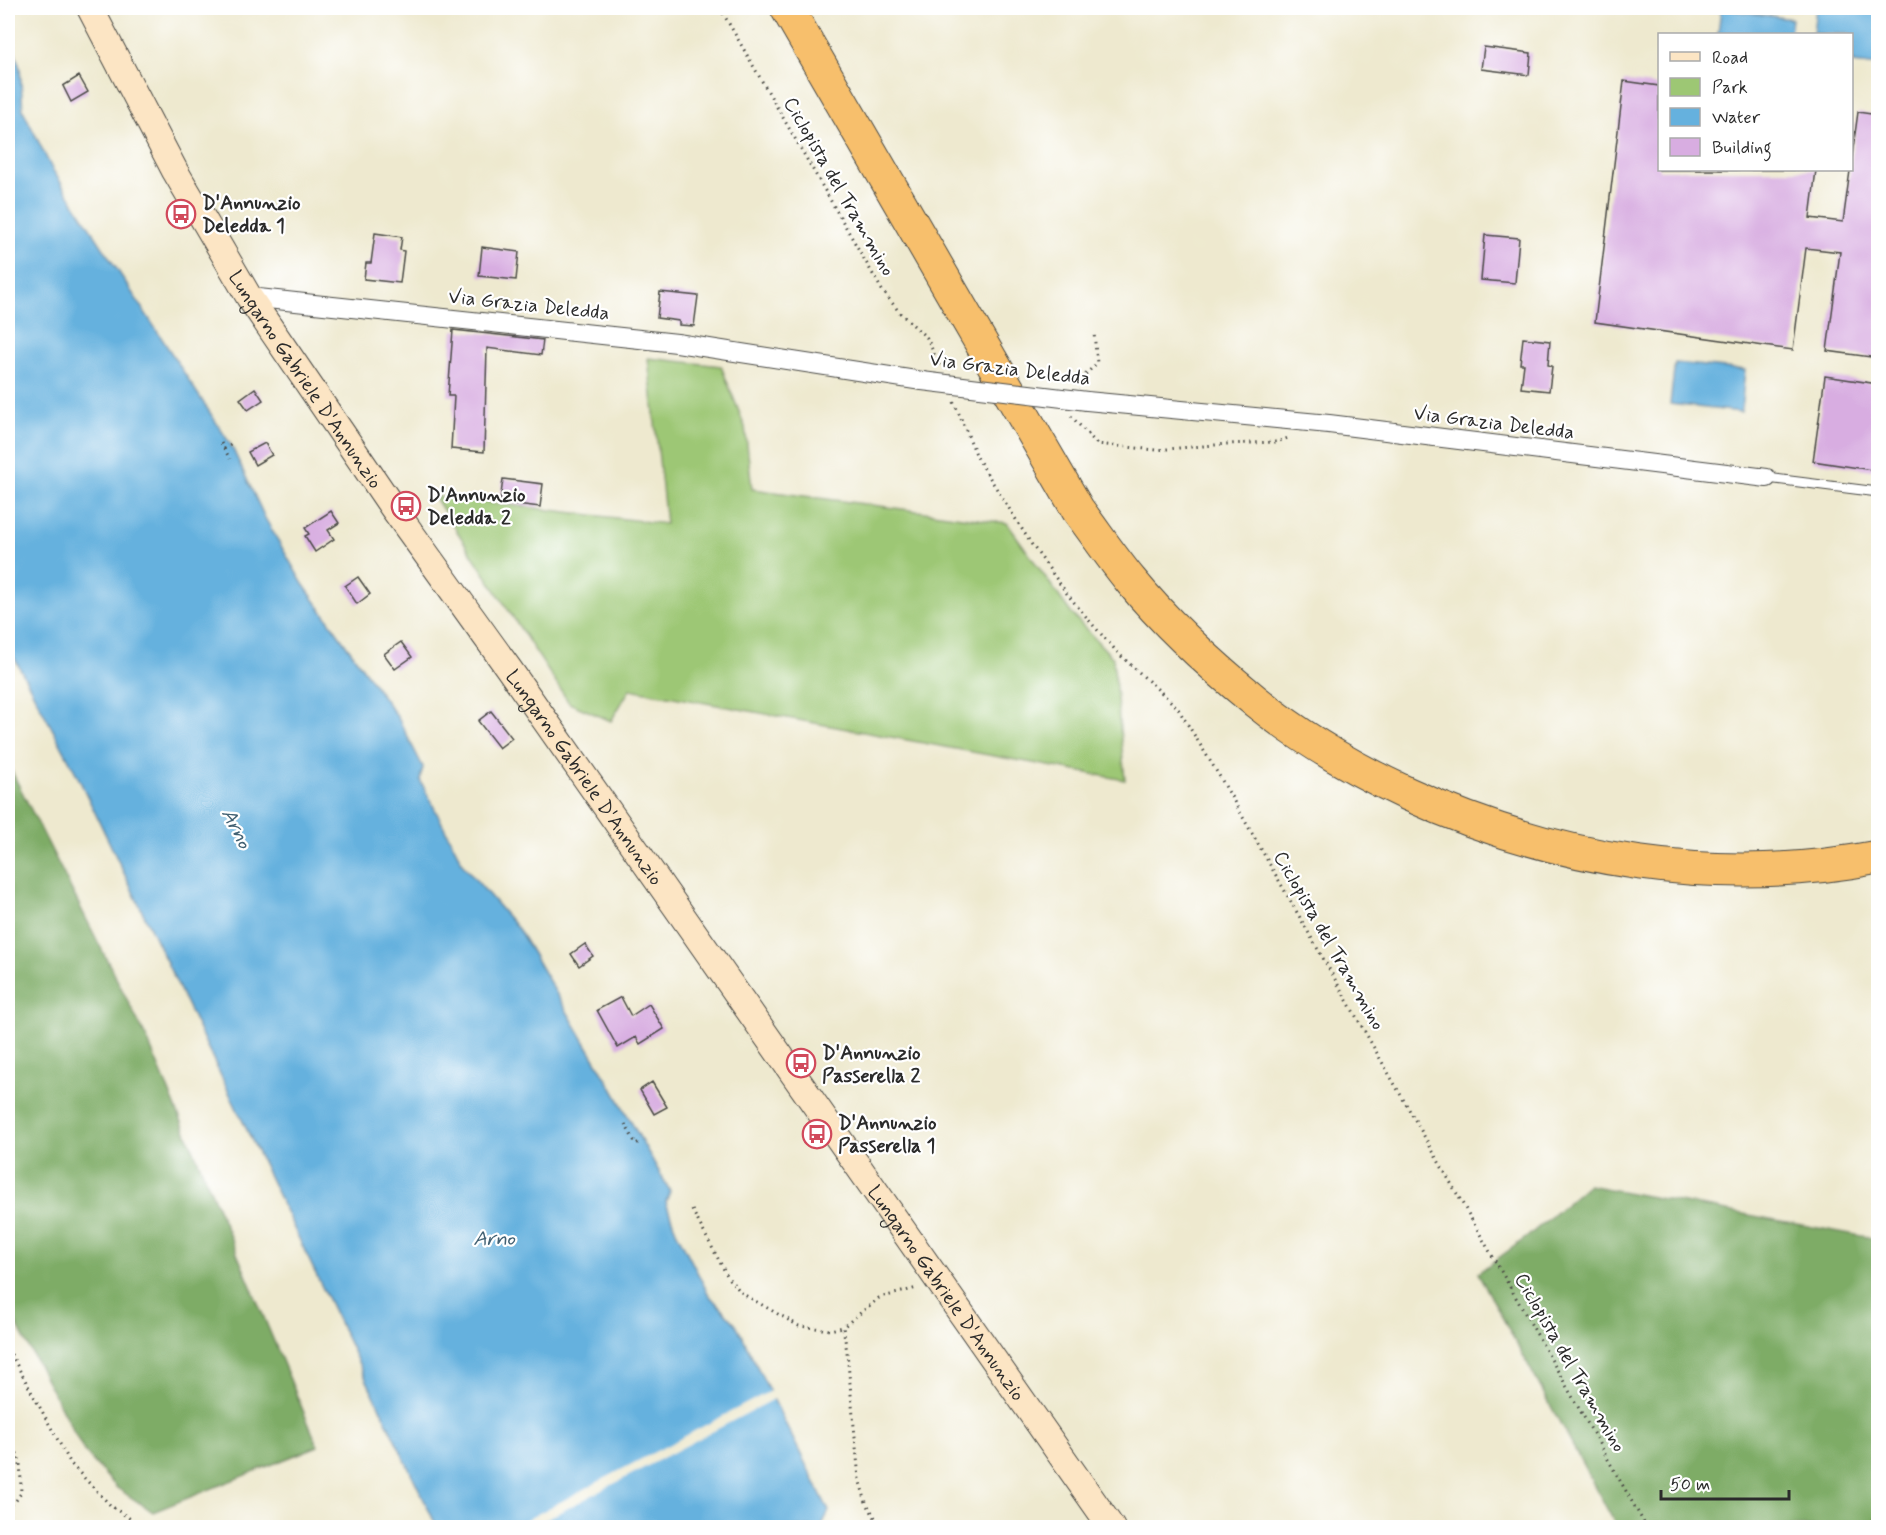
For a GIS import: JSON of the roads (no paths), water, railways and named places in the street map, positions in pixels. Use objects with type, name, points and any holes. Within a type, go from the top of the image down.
[{"type":"highway","points":[[787,8],[1078,510],[1131,582],[1152,605],[1209,662],[1256,701],[1340,759],[1378,780],[1456,815],[1563,849],[1630,862],[1710,870],[1788,868],[1878,857]]},
{"type":"main road","name":"Lungarno Gabriele D'Annunzio","points":[[90,8],[176,171],[249,297],[393,508],[509,669],[1112,1527]]},
{"type":"street","name":"Via Grazia Deledda","points":[[249,297],[677,343],[922,381],[1088,401],[1329,424],[1767,478]]},
{"type":"lane","points":[[1767,478],[1878,492]]},
{"type":"water","points":[[1816,8],[1878,11],[1878,66],[1853,63],[1853,33],[1813,33]]},
{"type":"water","points":[[1721,9],[1792,19],[1790,33],[1718,33]]},
{"type":"water","name":"Arno","points":[[8,32],[20,68],[23,110],[52,169],[231,445],[265,518],[303,584],[398,718],[423,767],[420,780],[464,866],[519,930],[670,1191],[666,1202],[676,1231],[709,1295],[736,1324],[829,1511],[821,1527],[437,1527],[77,775],[8,646]]},
{"type":"water","points":[[1675,363],[1745,370],[1741,412],[1670,404]]},
{"type":"place","name":"D'Annunzio Deledda 1","points":[[181,214]]},
{"type":"place","name":"D'Annunzio Deledda 2","points":[[406,506]]},
{"type":"place","name":"D'Annunzio Passerella 2","points":[[801,1063]]},
{"type":"place","name":"D'Annunzio Passerella 1","points":[[817,1134]]}]
